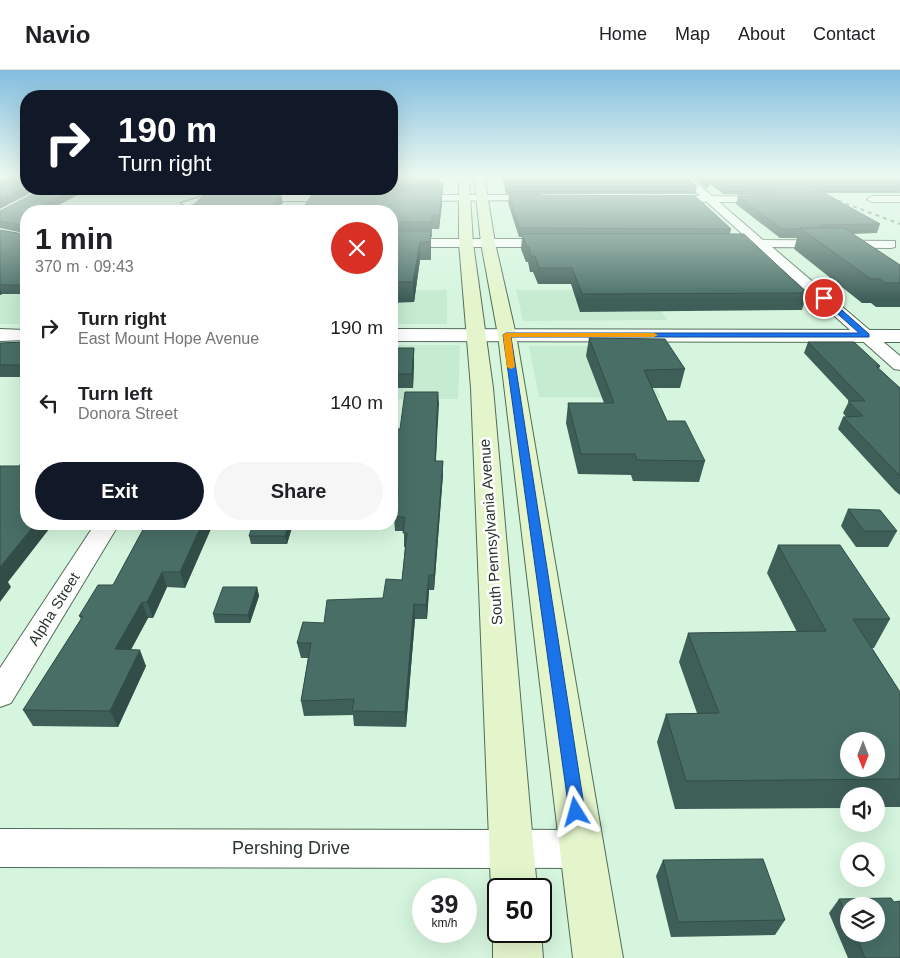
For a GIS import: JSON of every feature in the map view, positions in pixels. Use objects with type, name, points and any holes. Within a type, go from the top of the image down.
[{"type":"main road","name":"South Pennsylvania Avenue","points":[[470,217],[506,335],[598,958]]},
{"type":"main road","name":"South Pennsylvania Avenue","points":[[480,217],[477,243],[477,335],[513,868]]},
{"type":"main road","points":[[517,943],[518,958]]},
{"type":"street","points":[[731,217],[900,365]]},
{"type":"street","points":[[398,243],[562,243]]},
{"type":"street","points":[[711,243],[891,244]]},
{"type":"street","points":[[0,335],[20,335]]},
{"type":"street","points":[[398,335],[900,336]]},
{"type":"street","name":"Alpha Street","points":[[0,694],[103,530]]},
{"type":"street","name":"Pershing Drive","points":[[0,848],[513,868],[582,849]]},
{"type":"shaded area","points":[[20,237],[20,324],[0,324],[0,249]]},
{"type":"shaded area","points":[[398,290],[447,290],[447,324],[398,324]]},
{"type":"shaded area","points":[[516,290],[648,290],[667,320],[523,321]]},
{"type":"shaded area","points":[[398,345],[460,345],[458,399],[398,399]]},
{"type":"shaded area","points":[[529,346],[633,346],[661,398],[539,397]]},
{"type":"building","points":[[0,217],[20,217],[20,225],[0,221]]},
{"type":"building","points":[[398,217],[432,217],[432,222],[398,222]]},
{"type":"building","points":[[516,217],[718,217],[731,229],[519,228]]},
{"type":"building","points":[[767,217],[868,217],[880,224],[819,225],[824,228],[782,229]]},
{"type":"building","points":[[800,228],[844,228],[900,265],[900,283],[885,283],[880,279],[871,279]]},
{"type":"building","points":[[0,230],[20,233],[20,285],[0,285]]},
{"type":"building","points":[[398,231],[431,231],[430,242],[420,242],[413,282],[398,282]]},
{"type":"building","points":[[522,234],[744,234],[807,293],[582,294],[572,268],[539,268],[535,256],[531,256],[529,247],[527,247]]},
{"type":"building","points":[[589,338],[665,339],[685,369],[644,370],[667,421],[685,421],[705,461],[637,460],[635,454],[581,454],[568,403],[614,403]]},
{"type":"building","points":[[20,342],[20,365],[0,365],[0,343]]},
{"type":"building","points":[[808,342],[854,342],[900,388],[900,476],[843,417],[863,416],[848,401],[865,401]]},
{"type":"building","points":[[398,348],[414,348],[412,374],[398,374]]},
{"type":"building","points":[[405,392],[438,392],[435,461],[443,461],[434,575],[429,575],[426,605],[414,604],[405,712],[352,711],[354,699],[301,701],[311,643],[297,643],[303,622],[324,623],[327,600],[383,598],[386,579],[402,580],[407,533],[403,533],[405,517],[398,517],[398,429],[400,429]]},
{"type":"building","points":[[20,465],[20,530],[30,530],[0,567],[0,466]]},
{"type":"building","points":[[848,509],[880,510],[897,531],[864,531]]},
{"type":"building","points":[[143,530],[199,530],[180,572],[162,572],[147,602],[142,602],[115,649],[140,650],[110,711],[23,710],[83,616],[79,616],[98,585],[113,585]]},
{"type":"building","points":[[251,530],[287,530],[285,536],[249,536]]},
{"type":"building","points":[[778,545],[840,545],[890,619],[853,619],[900,692],[900,779],[686,781],[666,714],[719,713],[688,633],[826,631]]},
{"type":"building","points":[[223,587],[257,587],[248,615],[213,614]]},
{"type":"building","points":[[763,859],[785,920],[678,922],[663,860]]},
{"type":"building","points":[[885,898],[891,898],[894,902],[900,901],[900,958],[865,958],[858,942],[885,942]]},
{"type":"railway","points":[[883,217],[900,224]]},
{"type":"slow traffic","points":[[511,367],[506,335],[654,335]]},
{"type":"route","points":[[576,812],[506,335],[866,336],[824,298]]}]
